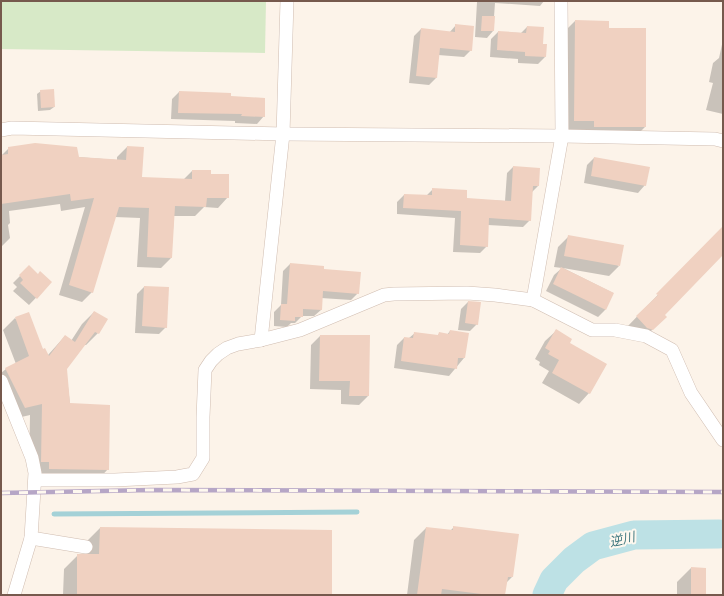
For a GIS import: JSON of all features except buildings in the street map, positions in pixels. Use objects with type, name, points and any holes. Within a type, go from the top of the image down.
[{"type":"street","points":[[261,340],[283,134],[287,1]]},
{"type":"street","points":[[533,300],[562,136],[561,1]]},
{"type":"street","points":[[1,130],[12,128],[283,134],[562,136],[715,139],[723,141]]},
{"type":"street","points":[[36,480],[177,478],[193,474],[203,458],[202,417],[205,370],[211,361],[227,348],[238,344],[300,330],[384,295],[400,294],[467,293],[533,300],[592,330],[615,330],[646,336],[672,350],[690,393],[723,440]]},
{"type":"street","points":[[1,381],[35,466],[36,480],[31,538],[14,595]]},
{"type":"street","points":[[31,538],[86,547]]},
{"type":"green space","points":[[2,1],[266,1],[265,53],[1,49]]},
{"type":"waterway","points":[[54,514],[357,512]]},
{"type":"waterway","name":"逆川","points":[[547,595],[554,580],[574,560],[593,546],[634,535],[719,534]]},
{"type":"railway","points":[[1,493],[151,490],[723,492]]}]
